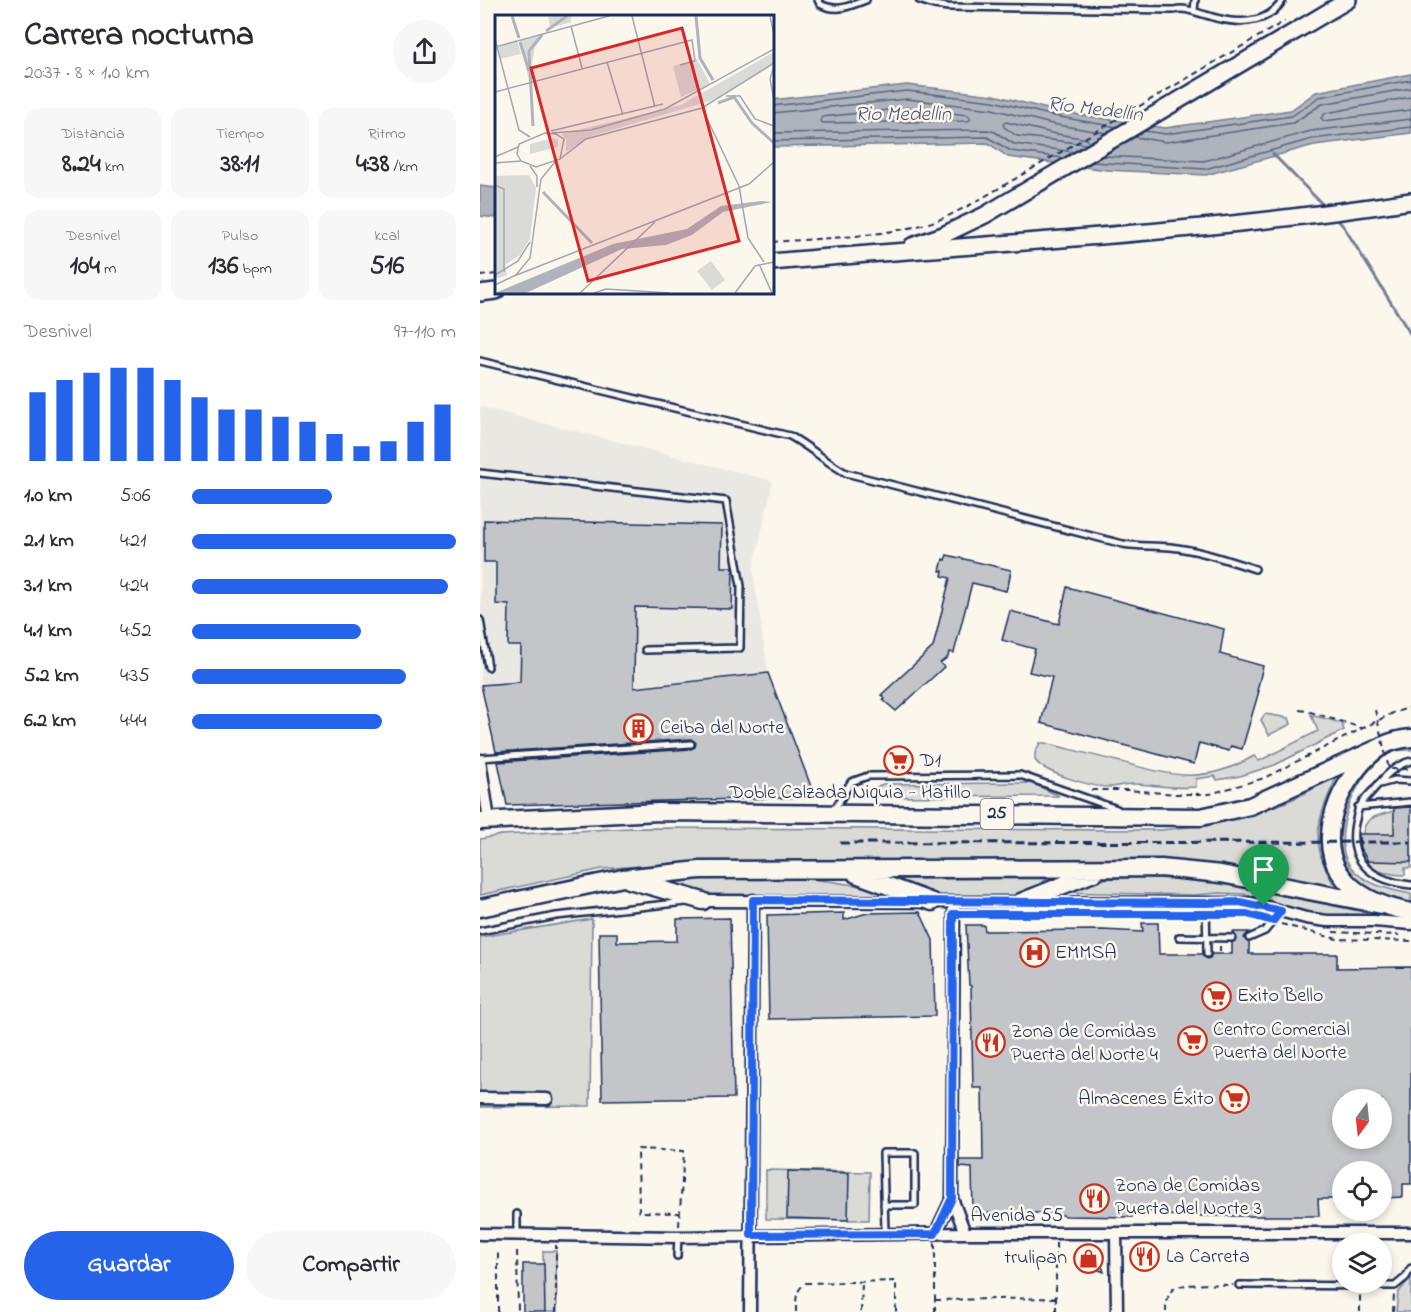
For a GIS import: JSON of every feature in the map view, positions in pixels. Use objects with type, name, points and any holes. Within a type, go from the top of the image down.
[{"type":"highway","name":"25","points":[[1387,906],[1367,898],[1350,885],[1334,862],[1330,845],[1332,824],[1348,780],[1359,765],[1385,745],[1411,738]]},
{"type":"highway","name":"Doble Calzada Niquia - Hatillo","points":[[484,820],[659,812],[1200,817],[1236,810],[1294,787],[1385,745]]},
{"type":"highway","points":[[1021,902],[1105,868]]},
{"type":"highway","name":"25","points":[[480,908],[561,889],[623,878],[700,870],[1161,868],[1221,874],[1411,912]]},
{"type":"highway","points":[[847,870],[932,902]]},
{"type":"highway","points":[[623,878],[703,901]]},
{"type":"main road","points":[[891,253],[943,235],[985,215],[1348,0]]},
{"type":"main road","points":[[774,262],[1150,233],[1310,216],[1411,201]]},
{"type":"main road","points":[[480,293],[495,291]]},
{"type":"street","points":[[480,759],[484,820]]},
{"type":"street","points":[[750,1312],[753,900]]},
{"type":"street","points":[[703,901],[1021,902],[1206,909],[1240,902],[1327,921],[1411,924]]},
{"type":"street","points":[[954,902],[952,1198],[965,1233]]},
{"type":"street","points":[[480,1098],[547,1099]]},
{"type":"street","points":[[935,1234],[952,1198]]},
{"type":"street","name":"Avenida 55","points":[[480,1234],[678,1237],[965,1233],[1411,1233]]},
{"type":"street","points":[[1116,1234],[1116,1312]]},
{"type":"lane","points":[[818,0],[828,9],[838,10],[866,0]]},
{"type":"lane","points":[[919,0],[948,7],[1174,10],[1182,8],[1228,21],[1249,22],[1270,15],[1283,0]]},
{"type":"lane","points":[[1194,11],[1195,0]]},
{"type":"lane","points":[[480,361],[790,436],[807,446],[827,463],[846,473],[1123,544],[1140,547],[1170,547],[1206,554],[1255,569]]},
{"type":"lane","points":[[480,473],[726,501],[741,586],[740,648],[645,650]]},
{"type":"lane","points":[[480,620],[488,667]]},
{"type":"lane","points":[[480,759],[691,744]]},
{"type":"lane","points":[[1411,761],[1398,766],[1358,807],[1354,841],[1354,848],[1361,863],[1368,870],[1398,883],[1411,885]]},
{"type":"lane","points":[[832,814],[851,782],[868,776],[1020,775],[1098,804],[1145,817]]},
{"type":"lane","points":[[1378,784],[1395,780],[1411,781]]},
{"type":"lane","points":[[1358,807],[1411,802]]},
{"type":"lane","points":[[480,932],[567,915],[703,901]]},
{"type":"lane","points":[[1206,909],[1207,954]]},
{"type":"lane","points":[[1249,938],[1265,931],[1281,911]]},
{"type":"lane","points":[[1179,937],[1233,938]]},
{"type":"lane","points":[[884,1205],[915,1205],[915,1153],[883,1153],[884,1205],[885,1235]]},
{"type":"lane","points":[[517,1214],[517,1235]]},
{"type":"lane","points":[[677,1256],[678,1237]]},
{"type":"lane","points":[[1395,1286],[1406,1277],[1411,1268]]},
{"type":"lane","points":[[1239,1284],[1332,1286]]},
{"type":"path","points":[[774,242],[897,230],[939,220],[972,204],[1285,21]]},
{"type":"path","points":[[480,276],[495,274]]},
{"type":"path","points":[[1075,795],[1086,790],[1210,794],[1264,778],[1393,713],[1411,707]]},
{"type":"path","points":[[1299,710],[1365,727]]},
{"type":"path","points":[[1375,710],[1389,769],[1411,769]]},
{"type":"path","points":[[1365,719],[1365,727]]},
{"type":"path","points":[[1082,914],[1206,909]]},
{"type":"path","points":[[1273,921],[1337,939],[1411,941]]},
{"type":"path","points":[[1308,926],[1337,933],[1400,935]]},
{"type":"path","points":[[678,1237],[680,1213],[684,1151],[638,1149],[639,1212],[680,1213]]},
{"type":"path","points":[[935,1234],[935,1312]]},
{"type":"path","points":[[1056,1234],[1056,1312]]},
{"type":"path","points":[[556,1236],[556,1312]]},
{"type":"path","points":[[498,1251],[498,1312]]},
{"type":"path","points":[[517,1251],[518,1312]]},
{"type":"path","points":[[861,1312],[862,1281]]},
{"type":"path","points":[[796,1312],[796,1296],[799,1287],[806,1283],[862,1281],[896,1281],[896,1312]]},
{"type":"path","points":[[1166,1312],[1166,1302],[1172,1290],[1179,1286],[1239,1284]]},
{"type":"path","points":[[1393,1312],[1395,1286]]},
{"type":"path","points":[[1359,1312],[1360,1293]]},
{"type":"path","points":[[935,1300],[1056,1298]]},
{"type":"shaded area","points":[[480,407],[773,481],[753,570],[768,673],[639,687],[633,693],[511,683],[481,685]]},
{"type":"shaded area","points":[[1265,714],[1289,718],[1291,724],[1269,735],[1261,720]]},
{"type":"shaded area","points":[[1311,715],[1342,723],[1344,730],[1275,765],[1240,776],[1217,780],[1215,776],[1196,779],[1196,787],[1132,784],[1101,786],[1058,774],[1035,760],[1035,753],[1040,743],[1045,743],[1157,771],[1188,775],[1204,774],[1236,765],[1254,756],[1259,761],[1318,731]]},
{"type":"shaded area","points":[[1411,745],[1411,750],[1389,754],[1367,774],[1350,804],[1344,821],[1342,838],[1344,853],[1355,872],[1369,882],[1411,894],[1411,903],[1371,891],[1357,880],[1347,867],[1342,851],[1340,834],[1343,815],[1351,794],[1367,766],[1383,751]]},
{"type":"shaded area","points":[[1338,774],[1325,805],[1318,832],[1322,859],[1337,889],[1256,871],[1191,862],[1086,859],[702,861],[602,869],[480,895],[480,839],[501,835],[630,828],[1161,830],[1212,823],[1277,806]]},
{"type":"shaded area","points":[[1032,783],[1059,796],[856,797],[883,784]]},
{"type":"shaded area","points":[[1394,811],[1394,818],[1411,819],[1411,868],[1405,868],[1405,875],[1387,873],[1374,868],[1369,863],[1364,849],[1363,832],[1368,821]]},
{"type":"shaded area","points":[[1136,877],[1209,881],[1389,917],[1314,917],[1270,900],[1244,894],[1055,892],[1084,880]]},
{"type":"shaded area","points":[[693,878],[819,880],[868,888],[892,895],[713,895],[655,882]]},
{"type":"shaded area","points":[[1049,878],[1022,895],[929,896],[890,879]]},
{"type":"shaded area","points":[[592,919],[590,1106],[480,1107],[480,937]]},
{"type":"shaded area","points":[[766,1170],[870,1172],[869,1220],[766,1219]]},
{"type":"shaded area","points":[[543,1251],[556,1251],[557,1312],[544,1312]]},
{"type":"shaded area","points":[[1411,1277],[1411,1312],[1396,1312],[1398,1293]]},
{"type":"water","name":"Rio Medellin","points":[[1411,74],[1411,133],[1314,145],[1206,175],[1107,170],[1008,157],[988,143],[774,147],[774,100],[907,85],[994,95],[1055,111],[1165,128],[1291,110],[1316,92]]},
{"type":"water","points":[[480,186],[495,188],[495,218],[480,216]]},
{"type":"building","points":[[484,520],[722,525],[721,567],[733,567],[732,609],[635,607],[634,688],[768,673],[815,797],[507,805],[498,762],[691,749],[696,743],[691,739],[496,752],[481,685],[520,682],[521,646],[508,646],[509,605],[496,604],[496,562],[484,562]]},
{"type":"building","points":[[947,555],[1011,570],[1008,587],[1006,591],[972,583],[954,653],[949,652],[948,657],[940,663],[944,667],[896,711],[883,700],[885,699],[881,695],[933,647],[950,578],[942,576],[943,571],[940,571],[943,559],[945,560]]},
{"type":"building","points":[[1067,587],[1224,629],[1220,654],[1263,666],[1257,691],[1259,691],[1242,749],[1231,746],[1229,751],[1199,743],[1194,764],[1041,723],[1052,677],[1029,672],[1035,649],[1002,640],[1010,611],[1059,624]]},
{"type":"building","points":[[1411,807],[1411,862],[1368,861],[1360,848],[1359,834],[1394,834],[1394,808]]},
{"type":"building","points":[[920,912],[933,940],[935,1016],[769,1019],[767,915],[844,913],[844,920],[867,913]]},
{"type":"building","points":[[730,918],[734,1098],[602,1100],[599,933],[617,933],[617,942],[677,941],[677,919]]},
{"type":"building","name":"Centro Comercial Puerta del Norte","points":[[1142,923],[1158,923],[1159,954],[1202,954],[1207,959],[1212,954],[1232,954],[1232,943],[1237,938],[1233,932],[1249,932],[1244,938],[1249,943],[1249,954],[1337,954],[1337,968],[1411,967],[1411,1184],[1403,1184],[1403,1197],[1392,1198],[1392,1161],[1332,1161],[1332,1199],[1318,1199],[1319,1216],[1184,1216],[1166,1215],[1165,1211],[1135,1212],[1132,1217],[1066,1216],[1054,1213],[973,1213],[972,1168],[960,1167],[960,1160],[983,1160],[982,1088],[973,1088],[971,986],[969,985],[966,925],[984,925],[985,931],[1143,932]]},
{"type":"building","points":[[788,1171],[849,1173],[848,1220],[787,1218]]},
{"type":"building","name":"trulipan","points":[[1077,1253],[1098,1255],[1104,1272],[1078,1262]]},
{"type":"building","points":[[523,1264],[544,1264],[545,1312],[523,1312]]},
{"type":"waterway","points":[[1273,154],[1325,207]]},
{"type":"waterway","points":[[1334,216],[1344,227],[1411,335]]},
{"type":"railway","points":[[840,843],[1411,842]]},
{"type":"place","name":"Ceiba del Norte","points":[[639,728]]},
{"type":"place","name":"D1","points":[[899,761]]},
{"type":"place","name":"EMMSA","points":[[1034,953]]},
{"type":"place","name":"Exito Bello","points":[[1216,996]]},
{"type":"place","name":"Centro Comercial Puerta del Norte","points":[[1192,1041]]},
{"type":"place","name":"Zona de Comidas Puerta del Norte 4","points":[[990,1043]]},
{"type":"place","name":"Almacenes Éxito","points":[[1235,1099]]},
{"type":"place","name":"Zona de Comidas Puerta del Norte 3","points":[[1094,1198]]},
{"type":"place","name":"La Carreta","points":[[1145,1257]]},
{"type":"place","name":"trulipan","points":[[1088,1258]]},
{"type":"route","points":[[753,900],[1240,902],[1264,906],[1281,911],[1273,921],[1247,914],[953,914],[952,1198],[935,1234],[751,1235],[753,900]]},
{"type":"water label","name":"Río Medellín","points":[[1095,110]]}]
